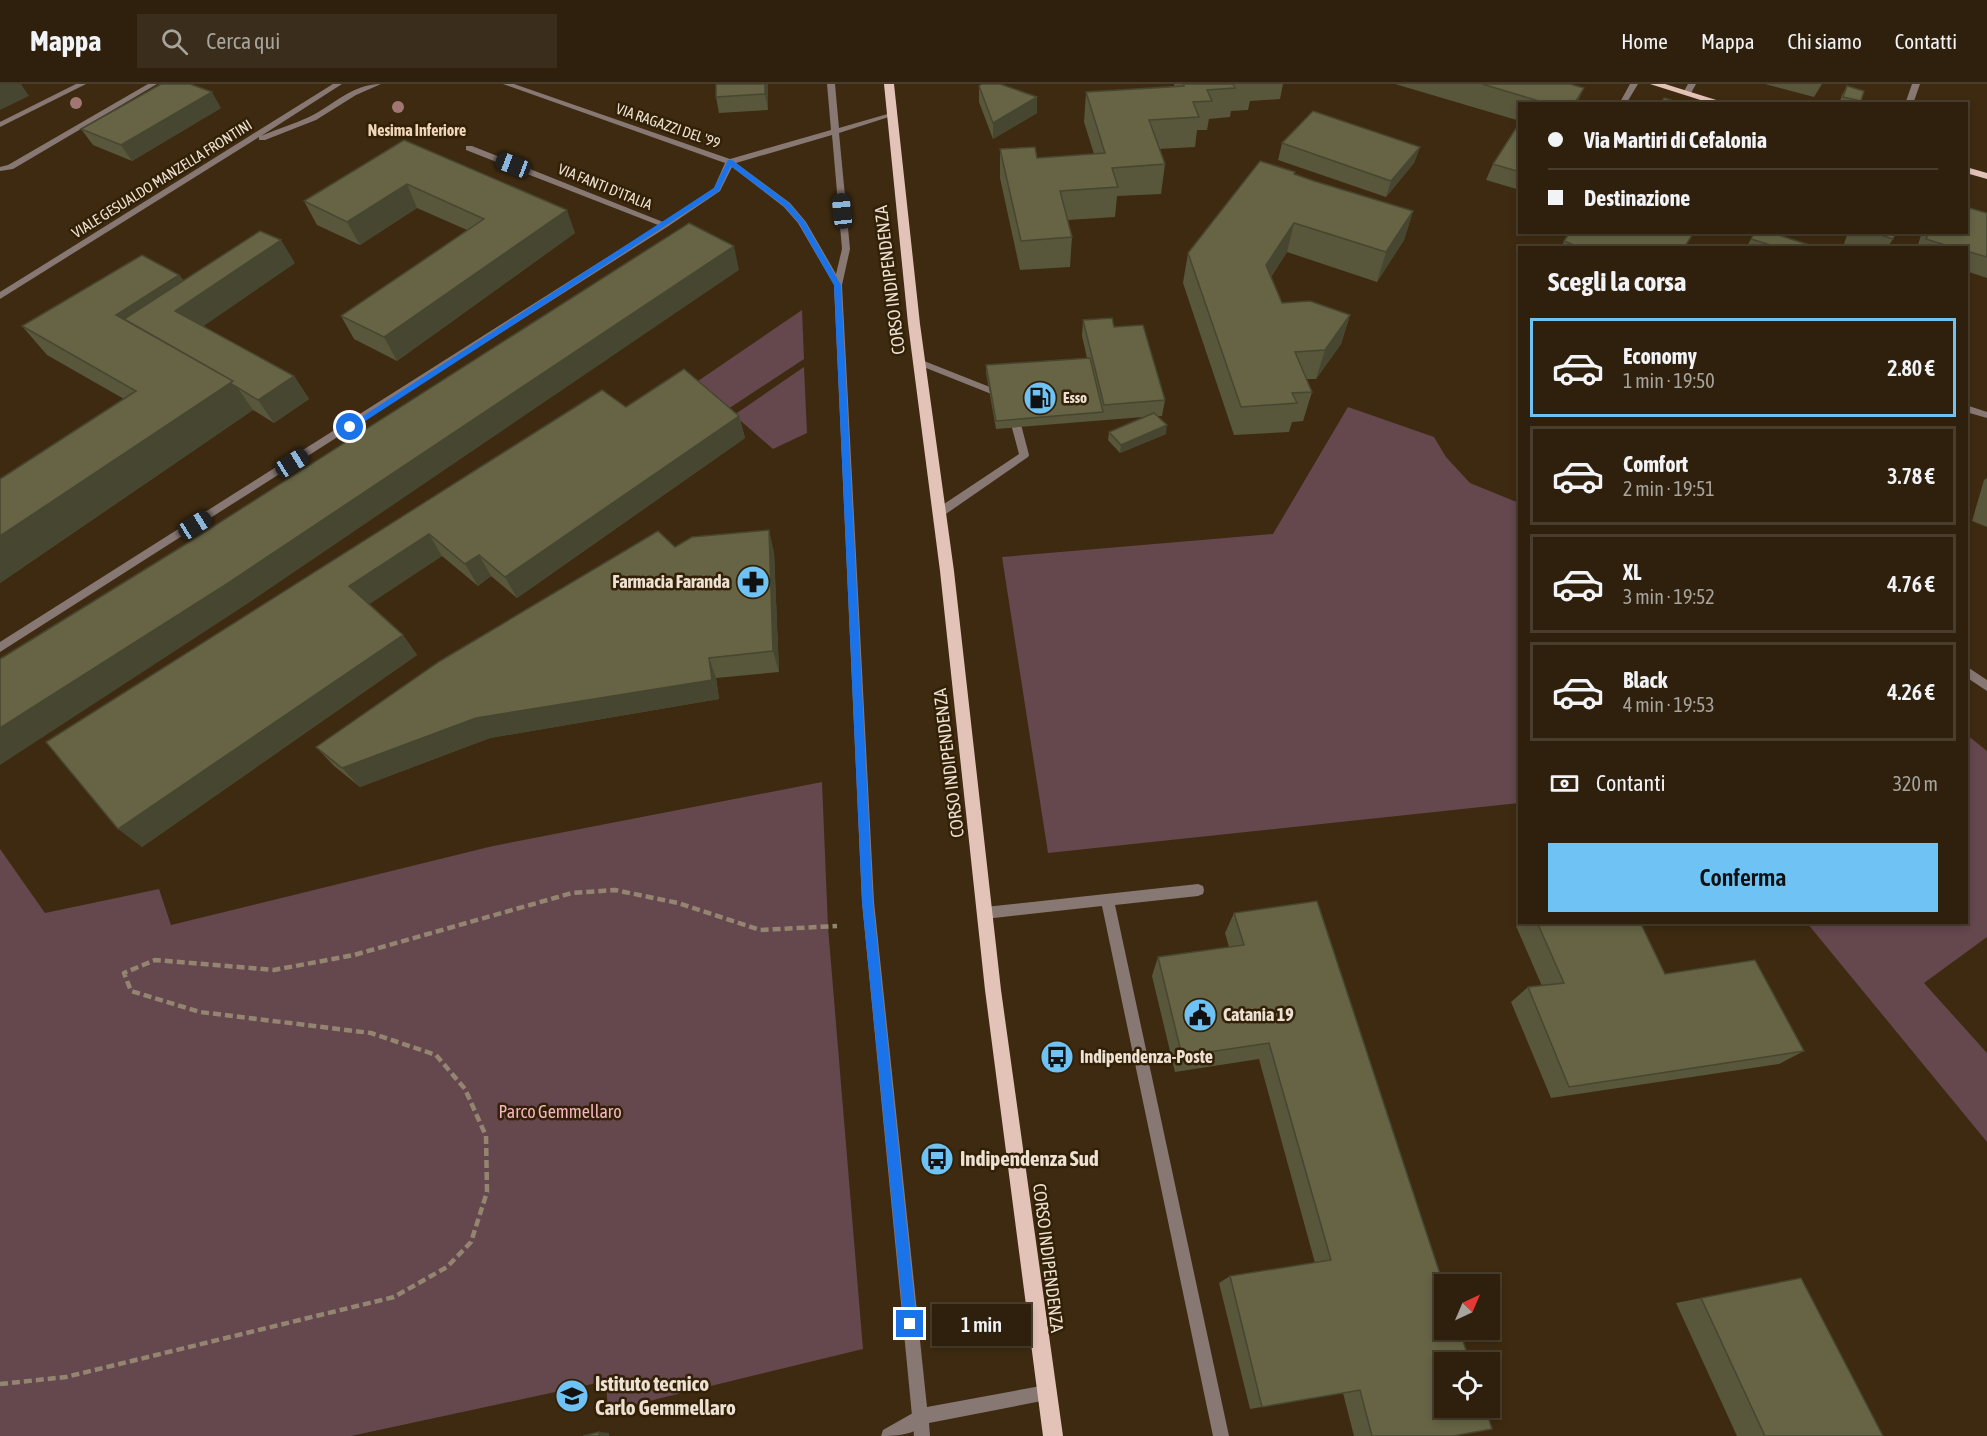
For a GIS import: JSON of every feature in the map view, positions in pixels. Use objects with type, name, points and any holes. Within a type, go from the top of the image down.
[{"type":"main road","name":"CORSO INDIPENDENZA","points":[[890,84],[891,115],[919,362],[939,513],[985,913],[1053,1436]]},
{"type":"main road","points":[[1655,84],[1690,88],[1721,102]]},
{"type":"main road","points":[[1968,171],[1987,176]]},
{"type":"street","points":[[0,125],[82,84]]},
{"type":"street","points":[[0,169],[10,167],[153,84]]},
{"type":"street","name":"VIALE GESUALDO MANZELLA FRONTINI","points":[[0,296],[338,84]]},
{"type":"street","points":[[233,150],[312,118],[353,93],[377,84]]},
{"type":"street","name":"VIA RAGAZZI DEL '99","points":[[507,84],[730,162],[891,115]]},
{"type":"street","points":[[831,84],[846,249],[838,285],[870,921],[922,1436]]},
{"type":"street","points":[[1623,102],[1634,84]]},
{"type":"street","points":[[1910,102],[1916,84]]},
{"type":"street","name":"VIA FANTI D'ITALIA","points":[[469,148],[664,225]]},
{"type":"street","points":[[0,648],[664,225],[717,189],[730,162],[787,205],[802,222],[838,285]]},
{"type":"street","points":[[919,362],[1009,397],[1024,455],[939,513]]},
{"type":"street","points":[[1968,409],[1987,415]]},
{"type":"street","points":[[1968,672],[1987,686]]},
{"type":"street","points":[[985,913],[1198,890]]},
{"type":"street","points":[[1107,900],[1221,1436]]},
{"type":"street","points":[[889,1436],[920,1417],[1046,1393]]},
{"type":"path","points":[[0,1384],[66,1377],[394,1297],[447,1267],[471,1242],[484,1202],[487,1192],[486,1136],[465,1089],[436,1055],[371,1033],[200,1012],[131,991],[124,973],[155,960],[274,970],[354,955],[572,893],[615,890],[678,903],[760,930],[828,927],[870,921]]},
{"type":"green space","points":[[802,310],[804,359],[728,409],[698,381]]},
{"type":"green space","points":[[804,367],[807,433],[773,449],[734,415]]},
{"type":"green space","points":[[1348,407],[1434,437],[1446,457],[1470,483],[1518,503],[1518,803],[1048,853],[1002,557],[1273,534]]},
{"type":"green space","points":[[1968,736],[1987,751],[1987,937],[1924,983],[1987,1053],[1987,1142],[1808,924],[1968,924]]},
{"type":"green space","name":"Parco Gemmellaro","points":[[822,782],[828,927],[863,1349],[608,1411],[606,1381],[351,1436],[0,1436],[0,849],[45,913],[159,889],[171,925],[493,846]]},
{"type":"building","points":[[161,84],[190,84],[212,92],[121,145],[81,129]]},
{"type":"building","points":[[716,84],[765,84],[765,94],[716,97]]},
{"type":"building","points":[[1000,84],[1037,97],[993,123],[979,86]]},
{"type":"building","points":[[1183,84],[1233,84],[1235,88],[1207,90],[1212,101],[1193,102],[1199,117],[1149,120],[1165,164],[1112,168],[1118,187],[1060,191],[1072,237],[1021,241],[1000,149],[1035,147],[1037,158],[1105,153],[1086,92],[1184,86]]},
{"type":"building","points":[[1482,84],[1570,84],[1584,88],[1575,102],[1542,102]]},
{"type":"building","points":[[1847,86],[1864,91],[1861,101],[1843,97]]},
{"type":"building","points":[[1664,98],[1678,102],[1661,102]]},
{"type":"building","points":[[1313,111],[1420,147],[1391,181],[1282,143]]},
{"type":"building","points":[[1518,125],[1518,171],[1493,164]]},
{"type":"building","points":[[404,140],[567,210],[384,337],[341,316],[484,219],[407,184],[347,222],[304,201]]},
{"type":"building","points":[[1260,161],[1295,172],[1294,174],[1314,181],[1413,211],[1386,252],[1294,223],[1266,265],[1282,303],[1310,301],[1350,315],[1325,350],[1295,352],[1312,392],[1292,393],[1297,403],[1241,407],[1188,253]]},
{"type":"building","points":[[1968,208],[1987,213],[1987,257],[1968,252],[1968,246],[1949,246],[1926,239],[1928,234],[1968,234]]},
{"type":"building","points":[[689,223],[734,246],[228,583],[0,728],[0,659],[186,544]]},
{"type":"building","points":[[260,231],[281,240],[175,311],[294,376],[258,400],[230,383],[233,381],[124,319]]},
{"type":"building","points":[[1569,234],[1693,234],[1685,246],[1576,246],[1564,241]]},
{"type":"building","points":[[1754,234],[1775,234],[1813,246],[1774,246],[1751,239]]},
{"type":"building","points":[[1877,234],[1895,234],[1893,239]]},
{"type":"building","points":[[142,255],[179,275],[116,315],[233,381],[0,536],[0,479],[136,391],[22,326]]},
{"type":"building","points":[[1112,318],[1114,327],[1143,325],[1165,400],[1104,405],[1083,320]]},
{"type":"building","points":[[1090,358],[1103,412],[996,421],[986,365]]},
{"type":"building","points":[[684,369],[739,416],[505,577],[479,555],[465,564],[429,534],[349,586],[403,635],[118,829],[46,742],[602,390],[626,407]]},
{"type":"building","points":[[1154,413],[1167,425],[1121,445],[1109,432]]},
{"type":"building","points":[[769,530],[773,651],[709,658],[712,680],[476,718],[342,768],[316,747],[440,661],[658,531],[675,547],[692,537]]},
{"type":"building","points":[[1317,901],[1440,1274],[1434,1274],[1434,1340],[1463,1340],[1467,1352],[1434,1352],[1434,1418],[1488,1418],[1492,1429],[1453,1436],[1372,1436],[1360,1390],[1262,1407],[1230,1276],[1331,1260],[1269,1043],[1182,1056],[1158,957],[1244,945],[1234,913]]},
{"type":"building","points":[[1538,924],[1641,924],[1665,974],[1755,960],[1804,1051],[1569,1087],[1528,987],[1564,983]]},
{"type":"building","points":[[1801,1278],[1883,1436],[1765,1436],[1701,1298]]},
{"type":"building","points":[[599,1432],[599,1436],[583,1436]]},
{"type":"place","name":"Esso","points":[[1040,398]]},
{"type":"place","name":"Farmacia Faranda","points":[[753,582]]},
{"type":"place","name":"Catania 19","points":[[1200,1015]]},
{"type":"place","name":"Indipendenza-Poste","points":[[1057,1057]]},
{"type":"place","name":"Indipendenza Sud","points":[[937,1159]]},
{"type":"place","name":"Istituto tecnico Carlo Gemmellaro","points":[[572,1396]]},
{"type":"district","name":"Nesima Inferiore","points":[[417,130]]},
{"type":"route","points":[[350,427],[717,189],[730,162],[787,205],[802,222],[838,285],[868,902],[910,1324]]}]
